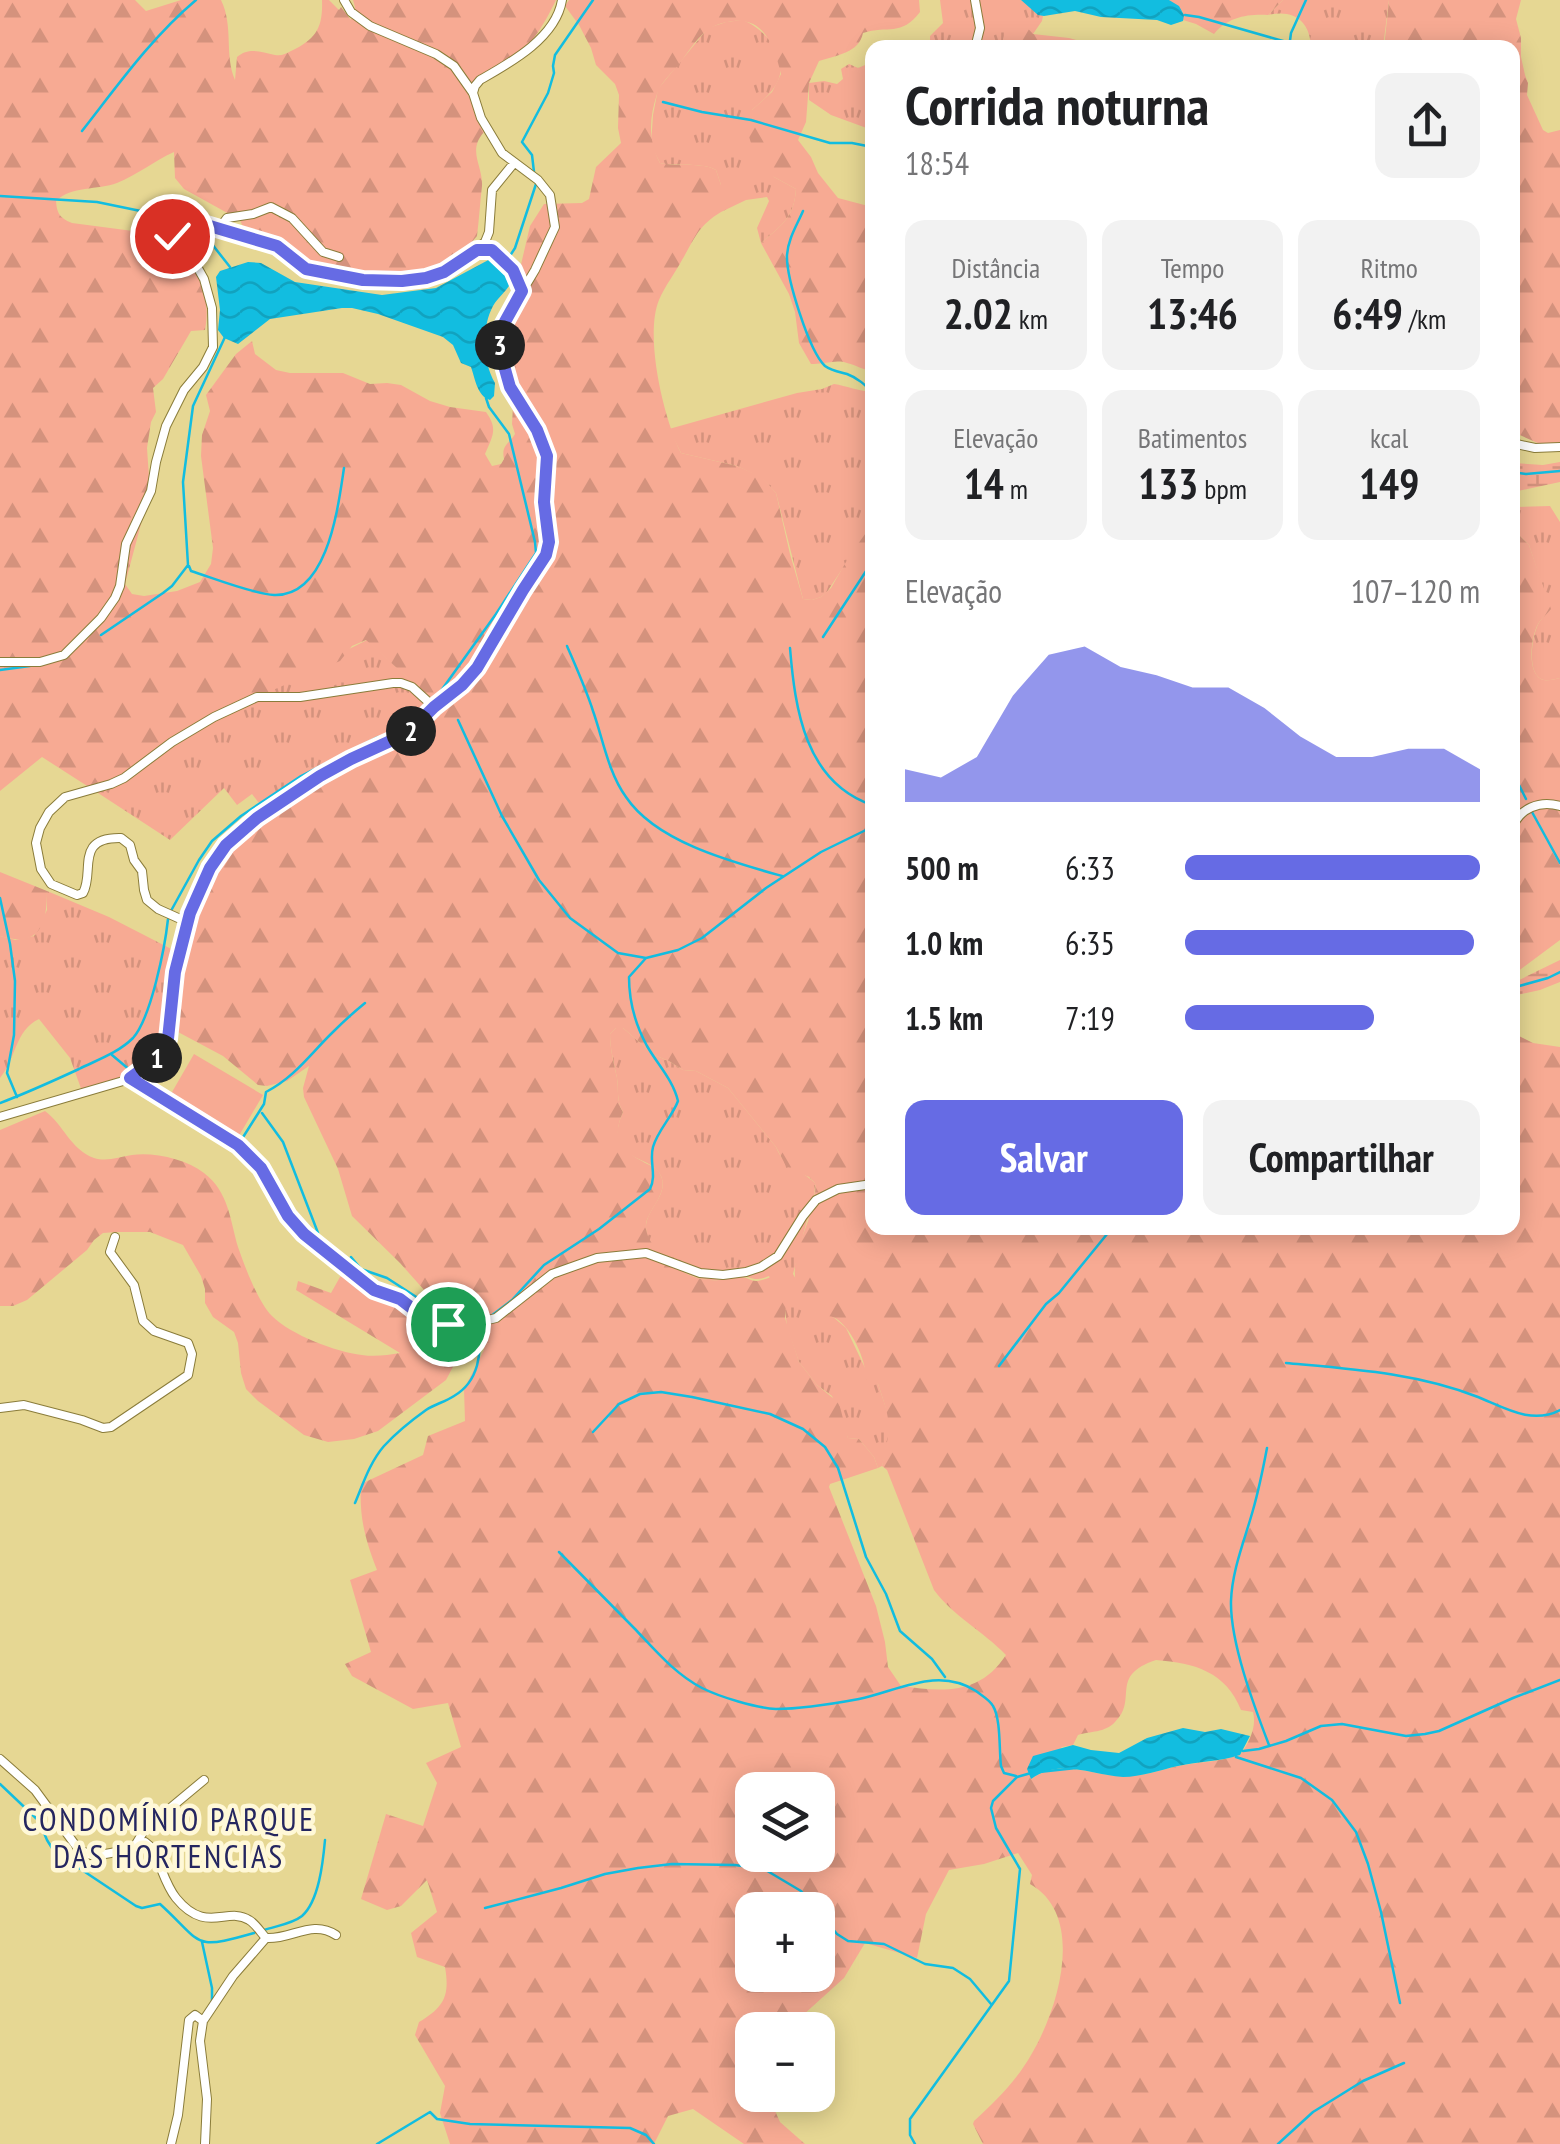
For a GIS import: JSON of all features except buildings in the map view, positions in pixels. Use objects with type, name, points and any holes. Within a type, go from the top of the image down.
[{"type":"street","points":[[0,1117],[130,1078],[156,1059],[168,1039],[175,972],[187,922],[210,868],[226,845],[320,776],[408,733],[462,685],[477,668],[546,555],[547,456],[537,430],[510,387],[501,355],[501,329],[555,227],[546,188],[495,144],[473,93],[454,66],[436,54],[370,26],[351,12],[344,0]]},
{"type":"street","points":[[473,93],[480,80],[530,50],[555,19],[562,0]]},
{"type":"street","points":[[976,0],[980,28],[977,40]]},
{"type":"street","points":[[0,662],[40,662],[64,655],[115,598],[126,544],[151,491],[166,426],[213,346],[212,308],[204,280],[174,240],[172,233],[178,224],[188,220],[277,246],[306,269],[382,281],[434,276],[477,250],[487,238],[492,190],[514,163]]},
{"type":"street","points":[[218,230],[226,218],[271,207],[292,218],[323,252],[339,257]]},
{"type":"street","points":[[477,250],[496,252],[513,270],[522,291]]},
{"type":"street","points":[[1520,445],[1560,447]]},
{"type":"street","points":[[187,922],[148,900],[143,874],[130,846],[121,838],[92,848],[86,864],[88,884],[82,893],[77,896],[51,884],[40,870],[36,850],[40,828],[49,812],[65,797],[124,778],[182,736],[252,698],[300,697],[401,683],[412,687],[434,707]]},
{"type":"street","points":[[1520,814],[1543,804],[1560,806]]},
{"type":"street","points":[[130,1078],[238,1145],[261,1168],[298,1229],[374,1290],[394,1296],[426,1319],[440,1324],[496,1318],[552,1274],[598,1258],[646,1253],[700,1274],[723,1275],[761,1268],[778,1256],[816,1200],[838,1189],[865,1185]]},
{"type":"street","points":[[0,1408],[24,1405],[102,1428],[111,1427],[188,1375],[192,1354],[188,1343],[154,1331],[143,1321],[134,1285],[110,1252],[115,1237]]},
{"type":"street","points":[[0,1759],[35,1790],[80,1850],[94,1856],[134,1849],[146,1842],[170,1889],[189,1910],[204,1918],[244,1918],[266,1938]]},
{"type":"street","points":[[134,1849],[145,1830],[204,1780]]},
{"type":"street","points":[[205,2144],[207,2099],[200,2041],[204,2020],[232,1976],[266,1938],[317,1928],[336,1934]]},
{"type":"street","points":[[170,2144],[178,2115],[189,2020],[195,2015],[204,2020]]},
{"type":"green space","points":[[0,0],[135,0],[146,11],[181,0],[221,0],[235,80],[237,57],[242,54],[255,51],[282,55],[312,37],[321,18],[322,0],[329,0],[339,10],[341,7],[351,20],[353,0],[556,0],[528,45],[509,61],[483,73],[484,80],[466,91],[484,132],[476,152],[482,178],[477,236],[463,264],[431,279],[396,283],[347,280],[306,271],[285,249],[246,234],[240,220],[184,189],[175,178],[174,152],[117,183],[77,191],[56,201],[60,215],[72,223],[165,234],[192,266],[206,301],[205,330],[191,331],[163,379],[153,388],[156,412],[147,448],[145,509],[125,584],[132,594],[144,596],[177,591],[200,582],[211,564],[213,548],[201,456],[202,435],[210,411],[206,395],[236,354],[252,341],[255,354],[276,370],[343,373],[370,384],[401,385],[450,407],[486,412],[493,432],[485,454],[492,466],[501,464],[505,448],[515,434],[513,406],[499,361],[506,344],[530,226],[544,204],[582,203],[589,199],[596,167],[621,143],[615,84],[596,65],[579,25],[565,6],[569,0],[919,0],[920,12],[907,25],[863,33],[852,49],[819,61],[809,83],[806,122],[798,140],[838,198],[865,205],[865,369],[843,362],[811,364],[799,343],[789,294],[761,243],[790,214],[796,189],[774,177],[761,164],[747,130],[752,110],[772,92],[781,74],[772,46],[761,30],[745,21],[734,21],[705,32],[661,86],[651,121],[653,146],[660,163],[711,168],[716,170],[721,185],[721,212],[694,239],[661,295],[655,316],[658,378],[681,453],[737,466],[762,477],[776,493],[803,599],[821,597],[831,588],[865,534],[865,1235],[1520,1235],[1520,1036],[1560,1047],[1560,2144],[983,2144],[974,2121],[1005,2090],[1031,2055],[1050,2014],[1062,1965],[1058,1918],[1048,1899],[1030,1884],[1032,1875],[1018,1853],[949,1870],[926,1914],[917,1958],[865,1943],[835,1986],[835,1892],[735,1892],[735,1992],[829,1992],[806,2012],[735,2012],[735,2112],[776,2112],[780,2122],[805,2144],[744,2144],[693,2109],[668,2116],[654,2144],[450,2144],[440,2113],[445,2086],[415,2035],[419,2022],[440,2006],[447,1986],[445,1967],[417,1957],[411,1933],[437,1912],[427,1880],[401,1906],[387,1910],[361,1899],[386,1814],[423,1826],[437,1783],[426,1763],[461,1747],[448,1703],[413,1709],[352,1676],[345,1664],[371,1652],[350,1580],[377,1570],[364,1528],[361,1484],[423,1455],[428,1436],[465,1421],[464,1389],[484,1350],[482,1322],[464,1306],[425,1291],[352,1216],[338,1169],[304,1097],[309,1066],[287,1081],[258,1085],[223,1056],[178,1032],[173,1024],[178,969],[223,861],[244,835],[302,794],[404,743],[432,714],[430,698],[366,640],[352,646],[340,661],[211,717],[129,779],[95,791],[42,757],[0,791]],"holes":[[[623,1028],[654,1055],[728,1088],[785,1164],[815,1183],[796,1261],[799,1291],[811,1310],[835,1318],[847,1329],[861,1354],[866,1379],[878,1384],[889,1425],[882,1466],[887,1470],[934,1590],[1006,1655],[985,1678],[960,1688],[917,1688],[901,1686],[888,1667],[876,1606],[829,1487],[878,1468],[859,1439],[848,1438],[839,1403],[817,1385],[799,1362],[785,1318],[787,1290],[779,1274],[756,1281],[738,1277],[701,1279],[671,1264],[651,1243],[646,1224],[661,1194],[662,1181],[657,1170],[623,1147],[618,1135],[623,1112],[610,1034]],[[1156,1660],[1196,1667],[1218,1678],[1241,1710],[1253,1712],[1251,1735],[1240,1755],[1137,1775],[1065,1769],[1031,1779],[1062,1747],[1073,1745],[1078,1735],[1102,1730],[1115,1722],[1125,1705],[1128,1681],[1141,1666]]]},
{"type":"green space","points":[[940,0],[1021,0],[1043,16],[1033,34],[1007,28],[1003,40],[930,40],[943,23]]},
{"type":"green space","points":[[1169,0],[1283,0],[1268,15],[1238,18],[1214,34],[1183,20],[1183,12]]},
{"type":"green space","points":[[1283,0],[1389,0],[1384,40],[1310,40],[1299,19],[1286,14],[1268,15]]},
{"type":"green space","points":[[1389,0],[1521,0],[1516,19],[1521,38],[1521,57],[1528,83],[1527,95],[1543,130],[1560,130],[1560,443],[1540,444],[1520,435],[1520,40],[1385,40]]},
{"type":"green space","points":[[742,20],[765,35],[780,60],[777,83],[752,110],[774,177],[796,189],[790,214],[761,243],[757,228],[769,201],[767,197],[746,200],[721,212],[721,185],[716,170],[660,163],[651,145],[658,89],[708,28]]},
{"type":"green space","points":[[1022,22],[1033,34],[1076,40],[1003,40],[1006,28]]},
{"type":"green space","points":[[849,64],[858,68],[865,65],[865,127],[831,115],[809,100],[809,83],[837,84],[843,79],[841,69]]},
{"type":"green space","points":[[834,384],[865,391],[865,535],[827,592],[812,600],[803,599],[776,493],[762,478],[737,466],[681,453],[669,429]]},
{"type":"green space","points":[[1560,462],[1560,482],[1520,491],[1520,463]]},
{"type":"green space","points":[[1550,506],[1560,522],[1560,678],[1546,680],[1534,671],[1532,653],[1537,627],[1550,609],[1529,545],[1520,536],[1520,507]]},
{"type":"green space","points":[[1520,536],[1529,545],[1551,609],[1534,634],[1534,671],[1544,680],[1560,678],[1560,940],[1520,970]]},
{"type":"green space","points":[[367,640],[430,698],[433,714],[404,743],[302,794],[269,816],[252,794],[237,805],[224,788],[170,840],[95,791],[197,725]]},
{"type":"green space","points":[[0,872],[47,891],[42,924],[32,936],[0,936]]},
{"type":"green space","points":[[47,891],[183,955],[175,1028],[149,1069],[83,1094],[70,1058],[39,1019],[20,1037],[0,1078],[0,936],[15,940],[34,936],[47,910]]},
{"type":"green space","points":[[1560,960],[1560,982],[1520,994],[1520,980]]},
{"type":"green space","points":[[623,1028],[654,1055],[728,1088],[784,1161],[815,1183],[814,1211],[807,1220],[793,1274],[815,1312],[832,1316],[846,1328],[866,1370],[878,1384],[890,1420],[882,1466],[878,1468],[859,1439],[848,1438],[832,1396],[817,1385],[799,1362],[785,1309],[769,1276],[699,1278],[678,1269],[652,1246],[647,1220],[663,1183],[656,1169],[623,1149],[618,1140],[623,1112],[610,1034]]},
{"type":"green space","points":[[194,1054],[263,1095],[237,1139],[168,1099]]},
{"type":"green space","points":[[45,1111],[79,1149],[94,1158],[160,1156],[179,1160],[204,1173],[224,1198],[257,1293],[280,1323],[314,1342],[351,1353],[400,1353],[296,1290],[298,1281],[331,1293],[340,1277],[348,1273],[377,1300],[394,1304],[431,1328],[449,1332],[456,1361],[446,1380],[378,1431],[328,1442],[304,1435],[246,1389],[234,1332],[213,1317],[205,1303],[201,1276],[183,1245],[150,1232],[103,1233],[27,1300],[0,1306],[0,1130]]},
{"type":"water","points":[[1021,0],[1169,0],[1184,15],[1183,21],[1171,25],[1075,11],[1044,16]]},
{"type":"water","points":[[494,257],[501,260],[512,281],[493,306],[487,324],[486,356],[495,383],[490,400],[479,391],[471,367],[461,363],[453,345],[443,337],[378,314],[342,308],[270,319],[238,344],[224,338],[218,330],[216,277],[220,271],[248,262],[261,263],[295,282],[382,295],[436,288]]},
{"type":"water","points":[[1183,1728],[1205,1732],[1221,1729],[1250,1736],[1240,1755],[1137,1776],[1065,1769],[1031,1779],[1027,1769],[1033,1756],[1073,1745],[1119,1753],[1147,1738]]},
{"type":"waterway","points":[[82,131],[150,46],[196,0]]},
{"type":"waterway","points":[[534,172],[532,155],[522,142],[548,93],[555,55],[593,0]]},
{"type":"waterway","points":[[1290,40],[1306,0]]},
{"type":"waterway","points":[[1185,15],[1280,40]]},
{"type":"waterway","points":[[663,102],[751,120],[830,143],[865,146]]},
{"type":"waterway","points":[[506,262],[515,248],[536,184]]},
{"type":"waterway","points":[[0,196],[97,202],[160,215]]},
{"type":"waterway","points":[[803,211],[787,255],[790,280],[806,330],[825,366],[865,385]]},
{"type":"waterway","points":[[204,234],[230,267]]},
{"type":"waterway","points":[[101,635],[172,586],[188,565],[183,482],[193,406],[225,337]]},
{"type":"waterway","points":[[438,695],[536,553],[509,434],[486,398]]},
{"type":"waterway","points":[[189,566],[191,571],[255,592],[292,592],[307,581],[327,547],[344,468]]},
{"type":"waterway","points":[[1520,473],[1560,471]]},
{"type":"waterway","points":[[823,637],[865,573]]},
{"type":"waterway","points":[[567,646],[615,777],[639,813],[696,848],[782,876]]},
{"type":"waterway","points":[[790,648],[800,718],[808,741],[832,779],[865,802]]},
{"type":"waterway","points":[[0,670],[30,666]]},
{"type":"waterway","points":[[458,720],[502,816],[539,880],[570,918],[618,953],[646,958],[678,950],[702,938],[766,888],[821,852],[865,830]]},
{"type":"waterway","points":[[172,909],[212,841],[241,816],[301,776],[378,737]]},
{"type":"waterway","points":[[1520,787],[1526,799]]},
{"type":"waterway","points":[[1532,812],[1560,863]]},
{"type":"waterway","points":[[0,898],[15,981],[14,1035],[7,1073],[17,1097]]},
{"type":"waterway","points":[[0,1103],[107,1056],[133,1038],[151,999],[168,919]]},
{"type":"waterway","points":[[351,1257],[361,1269],[387,1278],[421,1300],[469,1315],[491,1316],[512,1300],[544,1265],[650,1189],[653,1147],[678,1101],[643,1038],[632,1004],[629,977],[646,958]]},
{"type":"waterway","points":[[1520,986],[1560,972]]},
{"type":"waterway","points":[[240,1142],[264,1104],[266,1092],[294,1072],[365,1003]]},
{"type":"waterway","points":[[112,1055],[131,1071]]},
{"type":"waterway","points":[[140,1078],[169,1097]]},
{"type":"waterway","points":[[262,1113],[283,1142],[318,1233]]},
{"type":"waterway","points":[[999,1366],[1106,1235]]},
{"type":"waterway","points":[[355,1503],[384,1446],[429,1408],[454,1396],[469,1383],[479,1356],[476,1326]]},
{"type":"waterway","points":[[1286,1363],[1408,1377],[1529,1415],[1560,1410]]},
{"type":"waterway","points":[[593,1432],[619,1404],[640,1394],[661,1392],[770,1414],[803,1429],[825,1447],[838,1468],[866,1557],[900,1631],[932,1659],[945,1677]]},
{"type":"waterway","points":[[1267,1448],[1236,1566],[1231,1601],[1239,1654],[1269,1745]]},
{"type":"waterway","points":[[559,1552],[666,1661],[702,1688],[738,1702],[776,1709],[849,1701],[933,1680],[962,1684],[993,1706],[999,1726],[1001,1766],[1004,1773],[1016,1776]]},
{"type":"waterway","points":[[1243,1751],[1286,1741],[1321,1726],[1342,1724],[1406,1736],[1439,1731],[1560,1680]]},
{"type":"waterway","points":[[1236,1757],[1301,1778],[1332,1800],[1356,1832],[1381,1912],[1400,2003]]},
{"type":"waterway","points":[[1039,1772],[1076,1768]]},
{"type":"waterway","points":[[915,2144],[910,2135],[910,2119],[1009,1981],[1020,1869],[996,1828],[991,1808],[1017,1777],[1031,1773]]},
{"type":"waterway","points":[[0,1784],[39,1821],[60,1861],[79,1868],[136,1906],[160,1904],[192,1936],[208,1942],[254,1933]]},
{"type":"waterway","points":[[264,1930],[294,1921],[308,1909],[319,1881],[325,1840]]},
{"type":"waterway","points":[[485,1908],[638,1868],[672,1864],[764,1869],[801,1891],[837,1934],[848,1941],[884,1944],[925,1964],[953,1968],[970,1979],[991,2004]]},
{"type":"waterway","points":[[202,1942],[212,2003]]},
{"type":"waterway","points":[[1278,2144],[1313,2112],[1363,2081],[1404,2063]]},
{"type":"waterway","points":[[377,2144],[430,2112],[437,2119],[470,2124],[630,2128],[646,2135],[654,2144]]},
{"type":"district","name":"CONDOMÍNIO PARQUE DAS HORTENCIAS","points":[[169,1838]]},
{"type":"route","points":[[172,236],[181,222],[193,221],[277,246],[306,269],[382,281],[434,276],[477,250],[492,250],[513,270],[522,291],[501,329],[501,355],[514,396],[537,430],[547,456],[546,555],[477,668],[462,685],[408,733],[320,776],[257,818],[226,845],[210,868],[190,913],[175,972],[168,1039],[156,1059],[130,1078],[252,1157],[298,1229],[374,1290],[400,1299],[426,1319],[448,1324]]}]
